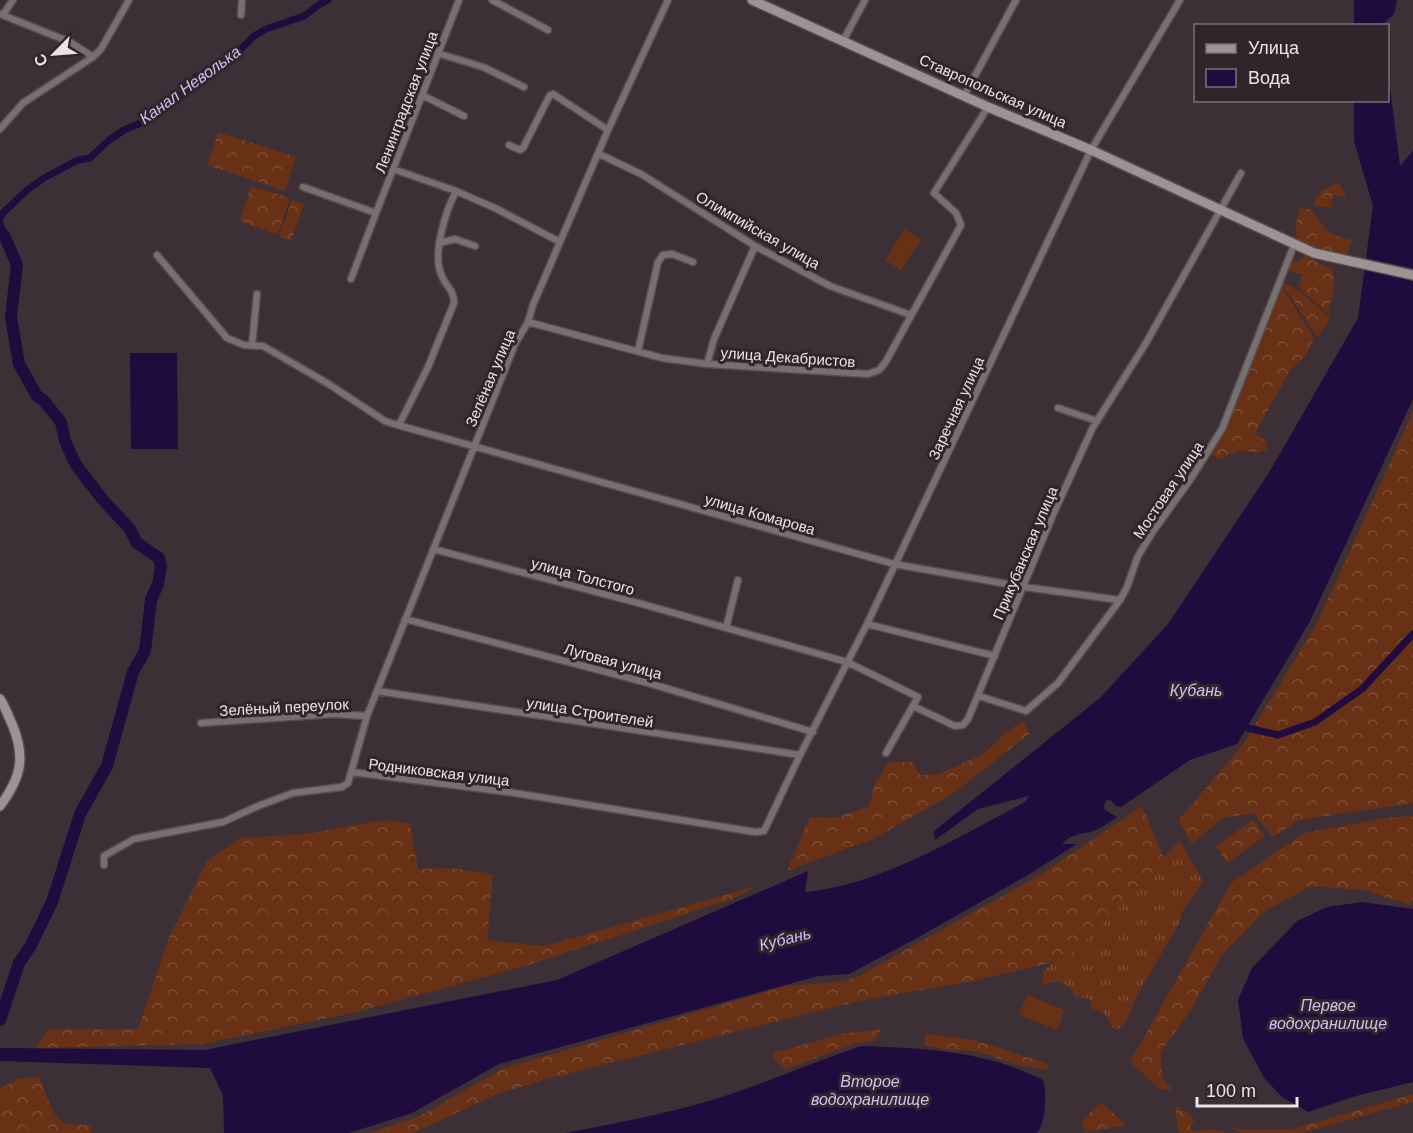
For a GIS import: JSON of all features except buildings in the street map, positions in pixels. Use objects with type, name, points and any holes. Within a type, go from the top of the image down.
[{"type":"main road","name":"Ставропольская улица","points":[[752,0],[988,107],[1091,150],[1294,245],[1343,261],[1413,275]]},
{"type":"main road","points":[[0,806],[11,791],[21,760],[20,743],[1,700]]},
{"type":"street","points":[[13,0],[2,15],[69,42],[93,57]]},
{"type":"street","points":[[0,129],[23,103],[93,57],[101,49],[129,0]]},
{"type":"street","points":[[241,15],[242,0]]},
{"type":"street","name":"Ленинградская улица","points":[[351,279],[459,0]]},
{"type":"street","points":[[492,0],[548,30]]},
{"type":"street","name":"Зелёная улица","points":[[351,772],[377,691],[515,344],[528,322],[533,304],[608,130],[668,0]]},
{"type":"street","points":[[843,41],[865,0]]},
{"type":"street","points":[[964,96],[1016,0]]},
{"type":"street","name":"Заречная улица","points":[[764,831],[867,624],[1091,150],[1180,0]]},
{"type":"street","points":[[437,53],[483,67],[524,87]]},
{"type":"street","points":[[509,145],[520,150],[523,148],[550,95],[553,94],[608,130]]},
{"type":"street","points":[[422,95],[464,116]]},
{"type":"street","name":"улица Декабристов","points":[[528,322],[662,358],[707,364],[868,374],[879,370],[961,225],[956,213],[934,194],[988,107]]},
{"type":"street","name":"Олимпийская улица","points":[[599,154],[641,174],[755,246],[830,286],[911,315]]},
{"type":"street","points":[[393,169],[456,191],[497,209],[560,242]]},
{"type":"street","points":[[1221,210],[1241,173]]},
{"type":"street","points":[[303,187],[376,213]]},
{"type":"street","points":[[399,425],[428,367],[454,303],[454,294],[441,274],[439,263],[440,243],[448,207],[456,191]]},
{"type":"street","name":"Прикубанская улица","points":[[913,706],[956,726],[963,725],[968,719],[980,696],[1052,517],[1097,421],[1146,343],[1221,210]]},
{"type":"street","points":[[440,243],[455,239],[475,246]]},
{"type":"street","name":"Мостовая улица","points":[[980,696],[1026,711],[1058,683],[1120,600],[1138,556],[1222,429],[1294,245]]},
{"type":"street","points":[[707,364],[714,339],[755,246]]},
{"type":"street","points":[[638,351],[658,262],[663,255],[672,254],[693,262]]},
{"type":"street","name":"улица Комарова","points":[[157,255],[227,338],[244,345],[263,346],[327,382],[385,421],[894,564],[1024,587],[1120,600]]},
{"type":"street","points":[[252,345],[257,294]]},
{"type":"street","points":[[1058,408],[1097,421]]},
{"type":"street","name":"улица Толстого","points":[[433,549],[847,662],[918,697],[913,706]]},
{"type":"street","points":[[726,628],[738,580]]},
{"type":"street","name":"Луговая улица","points":[[405,620],[648,683],[813,732]]},
{"type":"street","points":[[867,624],[995,656]]},
{"type":"street","name":"улица Строителей","points":[[377,691],[800,755]]},
{"type":"street","points":[[886,753],[913,706]]},
{"type":"street","name":"Зелёный переулок","points":[[201,723],[333,714],[368,716]]},
{"type":"street","name":"Родниковская улица","points":[[104,865],[104,856],[134,839],[223,822],[293,793],[342,787],[348,783],[351,772],[508,792],[755,832],[764,831]]},
{"type":"green space","points":[[218,132],[296,157],[285,191],[207,165]]},
{"type":"green space","points":[[1336,183],[1340,185],[1347,197],[1333,195],[1331,208],[1314,206],[1315,198],[1320,192]]},
{"type":"green space","points":[[251,186],[288,197],[278,235],[242,222],[240,219]]},
{"type":"green space","points":[[292,200],[304,204],[291,241],[279,237]]},
{"type":"green space","points":[[1300,207],[1312,210],[1324,227],[1333,234],[1352,240],[1347,255],[1310,247],[1298,240],[1296,228]]},
{"type":"green space","points":[[905,229],[921,240],[901,270],[885,260]]},
{"type":"green space","points":[[1305,256],[1331,268],[1334,283],[1328,310],[1331,316],[1299,288],[1302,275],[1289,271],[1293,261],[1298,262]]},
{"type":"green space","points":[[1283,283],[1297,289],[1331,318],[1319,336],[1316,335]]},
{"type":"green space","points":[[1282,287],[1314,338],[1307,354],[1290,371],[1255,433],[1265,440],[1267,450],[1239,451],[1218,459],[1210,453],[1225,432]]},
{"type":"green space","points":[[1413,412],[1413,803],[1299,820],[1273,837],[1253,813],[1223,818],[1192,844],[1178,821],[1244,743],[1316,625]]},
{"type":"green space","points":[[1023,721],[1029,734],[951,795],[873,839],[787,871],[809,818],[835,818],[869,806],[875,783],[889,762],[912,762],[920,775],[938,774],[984,754],[1005,733]]},
{"type":"green space","points":[[1142,806],[1166,863],[1066,959],[969,982],[859,1001],[547,1079],[495,1095],[414,1133],[369,1133],[420,1116],[504,1068],[786,986],[838,982],[857,977],[1040,875]]},
{"type":"green space","points":[[1413,816],[1413,900],[1411,905],[1364,890],[1311,886],[1265,911],[1221,956],[1193,1007],[1161,1052],[1162,1077],[1173,1090],[1160,1089],[1130,1062],[1231,883],[1304,833],[1392,817]]},
{"type":"green space","points":[[384,820],[410,823],[418,869],[450,868],[493,874],[487,940],[544,946],[757,886],[733,899],[525,966],[357,1012],[204,1044],[35,1048],[49,1029],[138,1029],[168,940],[207,861],[240,838],[306,834]]},
{"type":"green space","points":[[1253,820],[1265,836],[1227,863],[1216,846]]},
{"type":"green space","points":[[1180,841],[1203,882],[1182,912],[1179,924],[1137,995],[1127,1020],[1118,1030],[1112,1028],[1103,1013],[1092,1009],[1091,1000],[1074,996],[1072,989],[1054,982],[1042,986],[1043,972]]},
{"type":"green space","points":[[1027,995],[1065,1010],[1057,1030],[1019,1015]]},
{"type":"green space","points":[[881,1030],[874,1041],[856,1043],[784,1070],[774,1058],[773,1053],[845,1033]]},
{"type":"green space","points":[[925,1034],[974,1040],[1048,1064],[1048,1070],[1013,1064],[969,1050],[953,1051],[925,1045]]},
{"type":"green space","points":[[39,1077],[57,1117],[67,1124],[91,1126],[91,1133],[0,1133],[0,1089],[18,1079]]},
{"type":"green space","points":[[1413,1094],[1413,1102],[1302,1133],[1241,1133],[1231,1128],[1292,1129]]},
{"type":"green space","points":[[1101,1102],[1126,1125],[1085,1133],[1082,1121]]},
{"type":"green space","points":[[1176,1106],[1188,1113],[1194,1121],[1190,1127],[1193,1131],[1215,1130],[1226,1133],[1180,1133],[1177,1128]]},
{"type":"water","points":[[1354,0],[1397,0],[1394,14],[1383,24],[1354,24]]},
{"type":"water","name":"Кубань","points":[[1389,80],[1400,166],[1413,151],[1413,399],[1310,621],[1237,744],[1190,760],[1121,807],[1107,800],[1104,805],[1105,810],[1117,817],[1097,829],[1071,837],[1062,844],[1077,844],[1028,875],[849,974],[818,976],[499,1064],[412,1113],[349,1133],[224,1133],[223,1095],[210,1068],[0,1061],[0,1048],[205,1050],[557,980],[808,871],[805,892],[833,888],[890,870],[946,844],[1025,802],[1029,796],[978,809],[935,840],[934,831],[1100,698],[1168,624],[1270,471],[1358,318],[1373,206],[1354,141],[1354,102],[1389,102]]},
{"type":"water","points":[[130,353],[177,353],[178,449],[131,449]]},
{"type":"water","name":"Первое водохранилище","points":[[1362,902],[1413,909],[1413,1082],[1356,1096],[1308,1112],[1282,1097],[1264,1078],[1243,1038],[1238,1000],[1252,968],[1297,921],[1327,907]]},
{"type":"water","name":"Второе водохранилище","points":[[861,1046],[954,1053],[1022,1070],[1043,1080],[1045,1107],[1040,1128],[1037,1133],[566,1133],[705,1102]]},
{"type":"waterway","name":"Канал Неволька","points":[[0,219],[2,214],[27,190],[78,160],[90,158],[109,140],[124,130],[148,120],[180,97],[196,77],[233,57],[254,36],[266,29],[304,16],[328,0]]},
{"type":"waterway","name":"Канал Неволька","points":[[0,223],[4,235]]},
{"type":"waterway","points":[[0,1020],[19,963],[30,947],[52,902],[80,814],[107,766],[133,672],[145,651],[151,600],[158,584],[161,567],[159,558],[137,543],[130,529],[103,500],[76,465],[65,441],[61,422],[37,396],[19,364],[11,317],[17,265],[4,235]]},
{"type":"waterway","points":[[1248,728],[1278,735],[1315,722],[1362,689],[1413,634]]}]
